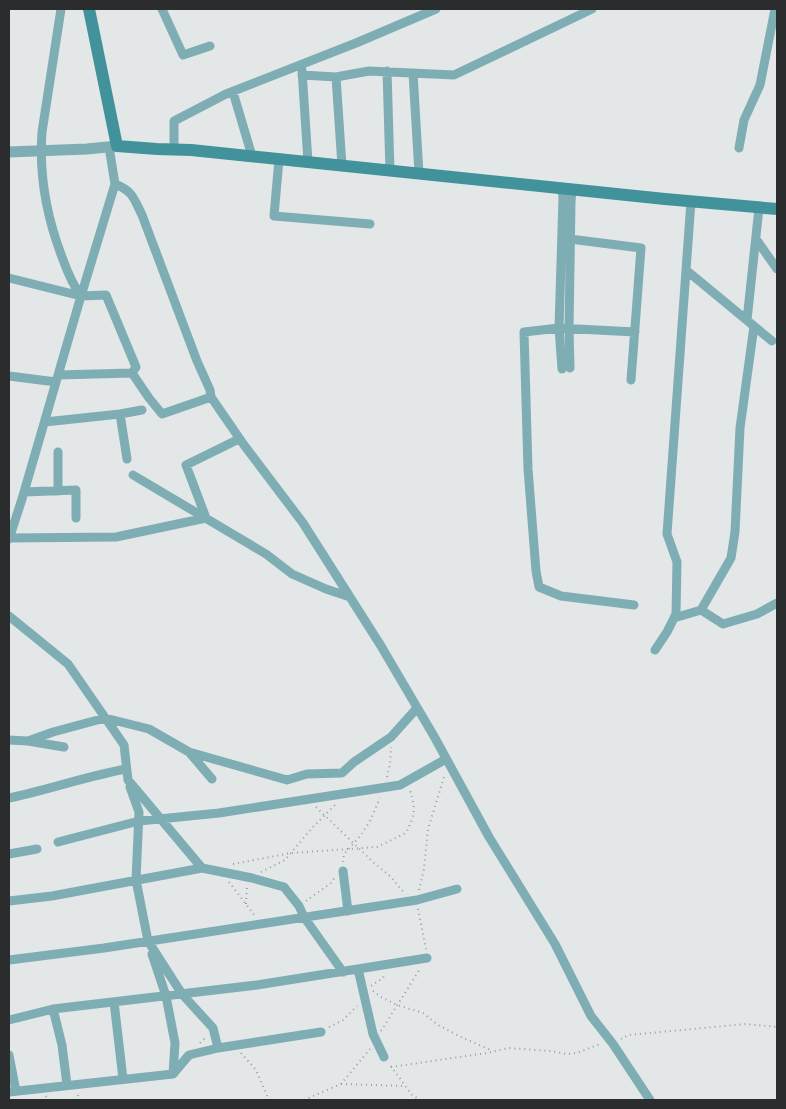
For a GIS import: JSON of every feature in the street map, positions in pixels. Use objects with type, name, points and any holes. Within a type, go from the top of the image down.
[{"type":"main road","points":[[89,9],[113,146],[192,150],[777,209]]},
{"type":"street","points":[[61,9],[42,132],[41,151],[48,212],[55,239],[73,286],[80,296]]},
{"type":"street","points":[[162,9],[183,55],[210,46]]},
{"type":"street","points":[[174,150],[174,121],[233,92],[436,9]]},
{"type":"street","points":[[302,75],[336,77],[369,71],[454,75],[592,9]]},
{"type":"street","points":[[739,148],[744,120],[760,85],[773,42],[775,9]]},
{"type":"street","points":[[302,64],[308,162]]},
{"type":"street","points":[[386,72],[390,171]]},
{"type":"street","points":[[413,73],[419,174]]},
{"type":"street","points":[[336,77],[342,166]]},
{"type":"street","points":[[233,92],[252,156]]},
{"type":"street","points":[[9,152],[87,150],[113,146],[115,184],[9,539],[116,537],[206,518]]},
{"type":"street","points":[[280,159],[274,216],[370,224]]},
{"type":"street","points":[[115,184],[126,188],[133,196],[142,214],[197,361],[210,390],[211,397],[239,439],[303,523],[381,646],[489,837],[555,944],[592,1016],[650,1100]]},
{"type":"street","points":[[567,189],[570,239],[569,328],[566,369],[559,328],[563,208],[567,189]]},
{"type":"street","points":[[655,650],[676,614],[677,562],[667,534],[691,201]]},
{"type":"street","points":[[674,618],[701,610],[730,558],[735,532],[740,428],[751,323],[759,208]]},
{"type":"street","points":[[570,239],[641,248],[631,380]]},
{"type":"street","points":[[756,239],[777,269]]},
{"type":"street","points":[[686,270],[772,341]]},
{"type":"street","points":[[9,278],[80,296],[106,295],[136,367],[132,372],[57,379],[9,376]]},
{"type":"street","points":[[634,605],[561,596],[539,587],[528,469],[524,332],[569,328],[635,332]]},
{"type":"street","points":[[132,372],[162,414],[211,397]]},
{"type":"street","points":[[45,422],[142,410]]},
{"type":"street","points":[[120,414],[127,459]]},
{"type":"street","points":[[206,518],[186,465],[239,439]]},
{"type":"street","points":[[58,452],[58,491]]},
{"type":"street","points":[[134,475],[266,554],[292,574],[350,597]]},
{"type":"street","points":[[24,492],[76,490],[76,518]]},
{"type":"street","points":[[701,610],[723,624],[758,614],[777,603]]},
{"type":"street","points":[[9,616],[68,664],[124,745],[128,780],[139,812],[136,880],[148,942],[166,996],[175,1043],[173,1074]]},
{"type":"street","points":[[28,741],[105,718],[149,730],[189,752],[287,780],[307,774],[342,772],[391,738],[417,708]]},
{"type":"street","points":[[9,740],[64,747]]},
{"type":"street","points":[[189,752],[212,779]]},
{"type":"street","points":[[58,842],[139,821],[219,814],[400,786],[446,759]]},
{"type":"street","points":[[9,798],[126,769]]},
{"type":"street","points":[[128,780],[202,868]]},
{"type":"street","points":[[9,854],[37,849]]},
{"type":"street","points":[[9,901],[52,896],[202,868],[252,878],[284,887],[344,972]]},
{"type":"street","points":[[341,869],[348,910]]},
{"type":"street","points":[[9,960],[148,942],[414,901],[457,889]]},
{"type":"street","points":[[148,942],[182,994],[213,1028],[218,1048]]},
{"type":"street","points":[[9,1020],[53,1009],[257,985],[427,958]]},
{"type":"street","points":[[358,969],[373,1034],[384,1057]]},
{"type":"street","points":[[114,1002],[123,1079]]},
{"type":"street","points":[[53,1009],[62,1045],[67,1085]]},
{"type":"street","points":[[9,1055],[12,1091],[173,1074],[189,1055],[218,1048],[321,1032]]},
{"type":"path","points":[[299,906],[331,883],[341,869],[344,854],[361,835],[370,821],[384,788],[390,764],[391,738]]},
{"type":"path","points":[[414,901],[424,869],[428,828],[444,778],[452,771]]},
{"type":"path","points":[[261,924],[220,872],[223,866],[291,853],[377,847],[406,833],[414,816],[414,805],[408,781]]},
{"type":"path","points":[[246,904],[247,882],[256,874],[285,860],[312,828],[346,794]]},
{"type":"path","points":[[308,799],[373,862],[392,877],[414,901],[427,958],[383,1027],[376,1042],[341,1084]]},
{"type":"path","points":[[361,982],[381,997],[423,1013],[438,1025],[493,1051]]},
{"type":"path","points":[[391,1067],[509,1048],[551,1050],[566,1054],[577,1053],[628,1035],[746,1024],[777,1027]]},
{"type":"path","points":[[235,1046],[256,1070],[269,1100]]},
{"type":"path","points":[[384,1057],[411,1094],[420,1100]]},
{"type":"path","points":[[304,1100],[341,1084],[406,1086]]}]
